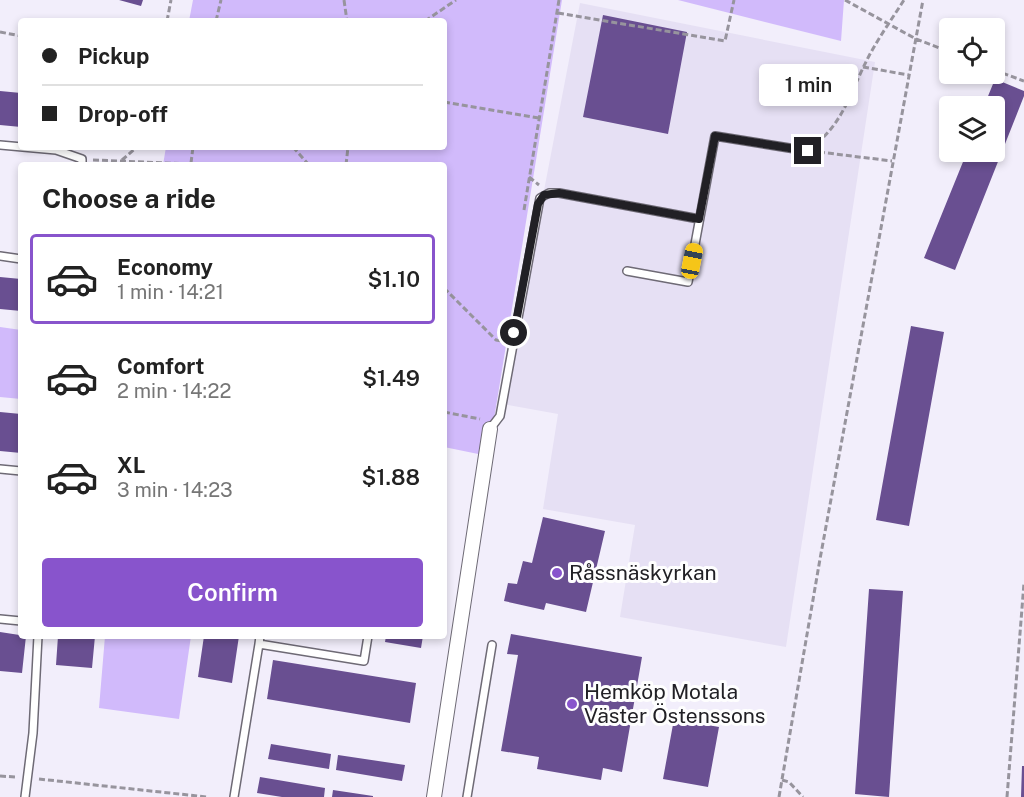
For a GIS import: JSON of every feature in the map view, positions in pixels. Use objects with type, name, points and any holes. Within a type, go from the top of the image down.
[{"type":"street","points":[[434,797],[490,429]]},
{"type":"lane","points":[[627,271],[688,282],[715,136],[808,151]]},
{"type":"lane","points":[[0,145],[18,147]]},
{"type":"lane","points":[[56,150],[82,162]]},
{"type":"lane","points":[[490,429],[500,416],[540,198],[549,193],[559,193],[699,219]]},
{"type":"lane","points":[[0,256],[18,259]]},
{"type":"lane","points":[[0,469],[18,471]]},
{"type":"lane","points":[[0,619],[18,621]]},
{"type":"lane","points":[[25,797],[33,733],[38,639]]},
{"type":"lane","points":[[234,797],[259,640],[364,661],[368,639]]},
{"type":"lane","points":[[467,797],[492,645]]},
{"type":"path","points":[[168,18],[171,0]]},
{"type":"path","points":[[217,18],[221,0]]},
{"type":"path","points":[[344,0],[347,18]]},
{"type":"path","points":[[429,18],[456,0]]},
{"type":"path","points":[[523,214],[559,0]]},
{"type":"path","points":[[558,13],[725,41],[734,0]]},
{"type":"path","points":[[845,0],[915,39],[939,48]]},
{"type":"path","points":[[808,151],[833,129],[848,104],[863,67],[904,0]]},
{"type":"path","points":[[779,797],[892,161],[923,0]]},
{"type":"path","points":[[0,32],[18,35]]},
{"type":"path","points":[[863,67],[909,75]]},
{"type":"path","points":[[1005,74],[1024,81]]},
{"type":"path","points":[[447,102],[540,118]]},
{"type":"path","points":[[121,161],[134,150]]},
{"type":"path","points":[[296,150],[306,162]]},
{"type":"path","points":[[808,151],[892,161]]},
{"type":"path","points":[[82,162],[144,162]]},
{"type":"path","points":[[447,291],[496,340],[501,341]]},
{"type":"path","points":[[499,352],[503,330]]},
{"type":"path","points":[[447,412],[480,418],[484,416]]},
{"type":"path","points":[[1007,797],[1024,583]]},
{"type":"path","points":[[0,776],[207,797]]},
{"type":"path","points":[[782,780],[789,782],[803,797]]},
{"type":"shaded area","points":[[193,0],[562,0],[488,456],[447,448],[447,162],[164,162],[166,150],[447,150],[447,18],[190,18]]},
{"type":"shaded area","points":[[678,0],[844,0],[841,41]]},
{"type":"shaded area","points":[[580,3],[875,62],[786,647],[620,617],[635,525],[543,509],[558,414],[503,404]]},
{"type":"shaded area","points":[[0,327],[18,330],[18,399],[0,397]]},
{"type":"shaded area","points":[[105,639],[191,639],[179,719],[99,708]]},
{"type":"building","points":[[119,0],[143,0],[141,6]]},
{"type":"building","points":[[603,15],[687,32],[668,134],[583,117]]},
{"type":"building","points":[[1005,83],[1024,91],[1005,144],[1005,96],[988,96],[993,84]]},
{"type":"building","points":[[0,91],[18,93],[18,127],[0,125]]},
{"type":"building","points":[[963,162],[998,162],[955,270],[924,258]]},
{"type":"building","points":[[0,277],[18,279],[18,311],[0,309]]},
{"type":"building","points":[[911,326],[944,332],[909,526],[876,520]]},
{"type":"building","points":[[0,412],[18,414],[18,453],[0,451]]},
{"type":"building","name":"Råssnäskyrkan","points":[[543,517],[605,531],[586,612],[546,603],[544,610],[504,601],[508,583],[517,584],[523,561],[532,563]]},
{"type":"building","points":[[869,589],[903,591],[889,797],[855,794]]},
{"type":"building","points":[[0,632],[18,635],[18,639],[26,639],[22,673],[0,671]]},
{"type":"building","name":"Hemköp Motala Väster Östenssons","points":[[511,634],[642,657],[622,772],[603,768],[601,780],[537,769],[539,757],[501,751],[518,655],[507,654]]},
{"type":"building","points":[[58,639],[95,639],[92,668],[56,665]]},
{"type":"building","points":[[204,639],[239,639],[232,683],[198,677]]},
{"type":"building","points":[[386,639],[422,639],[421,648],[385,642]]},
{"type":"building","points":[[273,660],[416,683],[410,723],[267,699]]},
{"type":"building","points":[[674,719],[719,727],[708,787],[663,779]]},
{"type":"building","points":[[271,744],[331,754],[329,769],[268,759]]},
{"type":"building","points":[[338,755],[405,765],[402,781],[336,770]]},
{"type":"building","points":[[1022,766],[1024,766],[1024,797],[1021,797]]},
{"type":"building","points":[[260,777],[325,788],[324,797],[282,797],[257,793]]},
{"type":"building","points":[[333,790],[373,796],[373,797],[332,797]]},
{"type":"place","name":"Råssnäskyrkan","points":[[557,573]]},
{"type":"place","name":"Hemköp Motala Väster Östenssons","points":[[572,704]]},
{"type":"route","points":[[514,333],[538,204],[544,195],[559,193],[699,219],[715,136],[808,151]]}]
